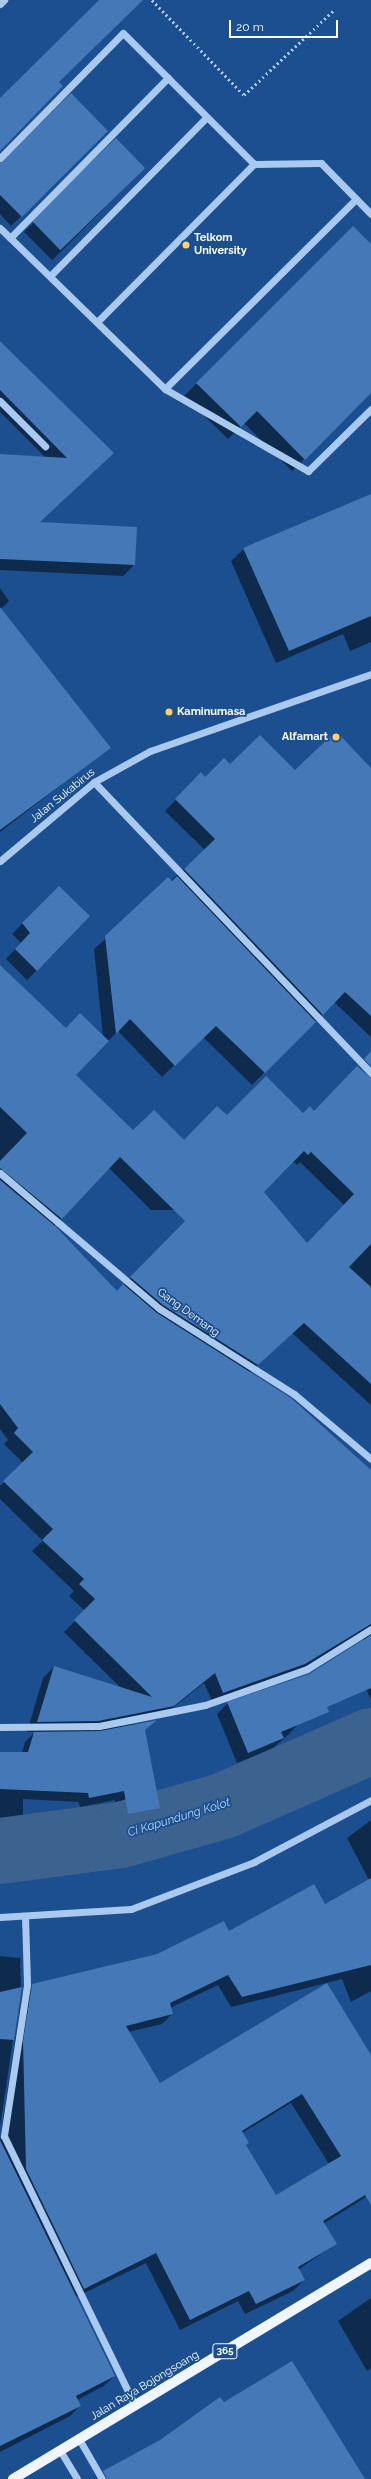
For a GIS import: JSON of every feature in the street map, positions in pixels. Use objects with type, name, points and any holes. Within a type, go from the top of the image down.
[{"type":"main road","name":"Jalan Raya Bojongsoang","points":[[13,2479],[61,2452],[79,2439],[371,2263]]},
{"type":"street","points":[[0,4],[4,0]]},
{"type":"street","points":[[0,158],[123,33],[254,164]]},
{"type":"street","points":[[10,238],[168,78]]},
{"type":"street","points":[[50,276],[207,117]]},
{"type":"street","points":[[97,322],[254,164],[321,163],[371,214]]},
{"type":"street","points":[[165,388],[356,199]]},
{"type":"street","points":[[0,228],[165,388],[308,471],[371,409]]},
{"type":"street","points":[[0,401],[45,446]]},
{"type":"street","name":"Jalan Sukabirus","points":[[0,861],[94,782],[150,751],[371,674]]},
{"type":"street","points":[[94,782],[371,1073]]},
{"type":"street","name":"Gang Demang","points":[[0,1173],[160,1309],[294,1394],[371,1459]]},
{"type":"street","points":[[0,1727],[100,1726],[205,1705],[307,1669],[371,1629]]},
{"type":"street","points":[[0,1917],[131,1909],[254,1862],[371,1800]]},
{"type":"street","points":[[25,1916],[26,1985],[4,2136],[135,2406]]},
{"type":"street","points":[[79,2439],[102,2479]]},
{"type":"street","points":[[61,2452],[77,2479]]},
{"type":"path","points":[[152,0],[244,95],[334,10]]},
{"type":"building","points":[[99,0],[143,0],[59,82],[63,86],[0,151],[0,98]]},
{"type":"building","points":[[71,93],[108,131],[22,217],[0,195],[0,163]]},
{"type":"building","points":[[116,138],[145,168],[60,250],[31,220]]},
{"type":"building","points":[[353,226],[371,244],[371,393],[305,460],[257,411],[241,427],[196,383]]},
{"type":"building","points":[[0,341],[114,453],[40,522],[137,527],[135,565],[0,559],[0,454],[67,458],[0,390]]},
{"type":"building","points":[[371,494],[371,616],[289,651],[243,548]]},
{"type":"building","points":[[0,607],[111,748],[0,830]]},
{"type":"building","points":[[336,731],[371,768],[371,1016],[345,992],[323,1015],[184,869],[215,839],[175,799],[201,772],[205,777],[224,758],[230,764],[260,735],[295,770]]},
{"type":"building","points":[[177,876],[316,1022],[265,1073],[216,1026],[175,1066],[130,1019],[116,1034],[105,936],[168,877],[172,881]]},
{"type":"building","points":[[59,886],[90,916],[37,971],[15,949],[30,933],[22,923]]},
{"type":"building","points":[[0,965],[66,1028],[80,1013],[109,1041],[76,1075],[133,1130],[154,1110],[184,1140],[217,1106],[227,1115],[266,1076],[303,1113],[310,1106],[314,1111],[357,1066],[371,1078],[371,1244],[349,1267],[371,1287],[371,1384],[304,1323],[258,1365],[163,1305],[130,1277],[185,1221],[120,1157],[62,1219],[0,1168],[0,1161],[27,1133],[0,1107]],"holes":[[[304,1151],[308,1155],[311,1152],[354,1194],[307,1243],[264,1192]]]},
{"type":"building","points":[[371,1051],[371,1066],[364,1059]]},
{"type":"building","points":[[0,1180],[55,1226],[117,1291],[123,1284],[157,1313],[291,1398],[371,1470],[371,1624],[305,1664],[223,1693],[215,1673],[174,1706],[98,1721],[37,1722],[54,1666],[152,1697],[74,1620],[95,1599],[79,1584],[84,1579],[42,1540],[53,1529],[3,1481],[33,1452],[14,1433],[18,1428],[0,1404]]},
{"type":"building","points":[[371,1635],[371,1688],[327,1707],[329,1712],[281,1732],[284,1738],[248,1753],[227,1702],[309,1674]]},
{"type":"building","points":[[157,1720],[145,1730],[160,1808],[128,1814],[124,1791],[89,1798],[88,1793],[0,1789],[0,1752],[28,1752],[34,1732],[100,1731]]},
{"type":"building","points":[[371,1878],[371,1965],[242,1997],[228,1975],[170,2003],[173,2014],[126,2026],[160,2083],[327,1983],[371,2055],[371,2205],[365,2195],[323,2221],[337,2244],[298,2267],[305,2280],[256,2304],[249,2291],[190,2320],[156,2253],[84,2289],[26,2169],[23,2041],[32,1984],[157,1954],[224,1921],[229,1931],[314,1884],[325,1904]],"holes":[[[302,2094],[341,2156],[276,2195],[246,2145],[249,2143],[242,2131]]]},
{"type":"building","points":[[22,1987],[14,2040],[0,2039],[0,1992]]},
{"type":"building","points":[[0,2140],[115,2376],[76,2396],[81,2406],[0,2446]]},
{"type":"building","points":[[292,2361],[365,2479],[107,2479],[103,2471],[160,2440],[220,2397],[224,2402]]},
{"type":"waterway","name":"Ci Kapundung Kolot","points":[[0,1851],[121,1835],[223,1806],[371,1741]]},
{"type":"place","name":"Telkom University","points":[[186,245]]},
{"type":"place","name":"Kaminumasa","points":[[169,712]]},
{"type":"place","name":"Alfamart","points":[[336,737]]}]
